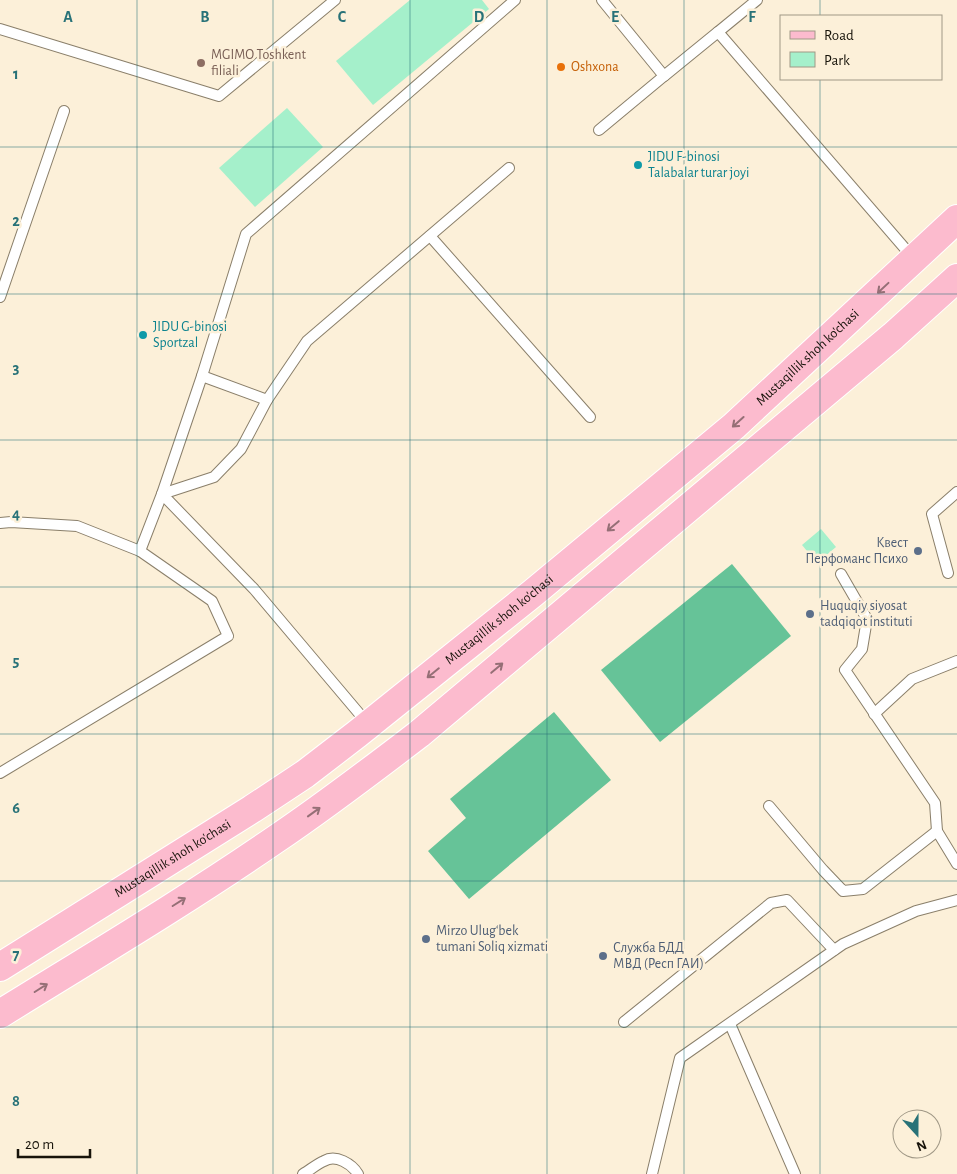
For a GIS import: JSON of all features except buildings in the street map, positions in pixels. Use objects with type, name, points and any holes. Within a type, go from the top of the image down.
[{"type":"main road","name":"Mustaqillik shoh ko'chasi","points":[[0,966],[252,809],[305,774],[369,725],[540,587],[734,426],[957,219]]},
{"type":"main road","points":[[0,1014],[233,868],[312,814],[384,761],[419,734],[893,336],[957,278]]},
{"type":"lane","points":[[0,30],[219,96],[335,0]]},
{"type":"lane","points":[[140,551],[162,494],[202,376],[246,234],[515,0]]},
{"type":"lane","points":[[602,0],[664,76]]},
{"type":"lane","points":[[599,130],[756,0]]},
{"type":"lane","points":[[718,32],[914,260]]},
{"type":"lane","points":[[0,297],[64,111]]},
{"type":"lane","points":[[162,494],[214,477],[241,449],[267,400],[307,341],[509,168]]},
{"type":"lane","points":[[430,236],[590,416]]},
{"type":"lane","points":[[202,376],[267,400]]},
{"type":"lane","points":[[948,573],[932,514],[957,492]]},
{"type":"lane","points":[[162,494],[254,589],[369,725]]},
{"type":"lane","points":[[0,523],[77,526],[140,551],[212,601],[228,636],[0,773]]},
{"type":"lane","points":[[841,574],[867,620],[862,649],[845,670],[935,803],[937,831],[957,864]]},
{"type":"lane","points":[[874,714],[912,679],[957,661]]},
{"type":"lane","points":[[768,806],[843,891],[863,889],[937,831]]},
{"type":"lane","points":[[624,1022],[771,903],[787,900],[834,950]]},
{"type":"lane","points":[[652,1174],[680,1058],[843,944],[916,910],[957,900]]},
{"type":"lane","points":[[730,1024],[795,1174]]},
{"type":"lane","points":[[303,1174],[326,1159],[342,1160],[355,1168],[358,1174]]},
{"type":"green space","points":[[410,0],[482,0],[489,9],[373,105],[336,61]]},
{"type":"green space","points":[[287,108],[323,147],[255,207],[219,168]]},
{"type":"green space","points":[[821,529],[836,547],[817,563],[802,545]]},
{"type":"green space","points":[[732,564],[791,636],[660,742],[601,670]]},
{"type":"green space","points":[[554,712],[611,780],[469,899],[428,851],[466,818],[450,799]]},
{"type":"place","name":"MGIMO Toshkent filiali","points":[[201,63]]},
{"type":"place","name":"Oshxona","points":[[561,67]]},
{"type":"place","name":"JIDU F-binosi Talabalar turar joyi","points":[[638,165]]},
{"type":"place","name":"JIDU G-binosi Sportzal","points":[[143,335]]},
{"type":"place","name":"Квест Перфоманс Психо","points":[[918,551]]},
{"type":"place","name":"Huquqiy siyosat tadqiqot instituti","points":[[810,614]]},
{"type":"place","name":"Mirzo Ulugʻbek tumani Soliq xizmati","points":[[426,939]]},
{"type":"place","name":"Служба БДД МВД (Респ ГАИ)","points":[[603,956]]}]
